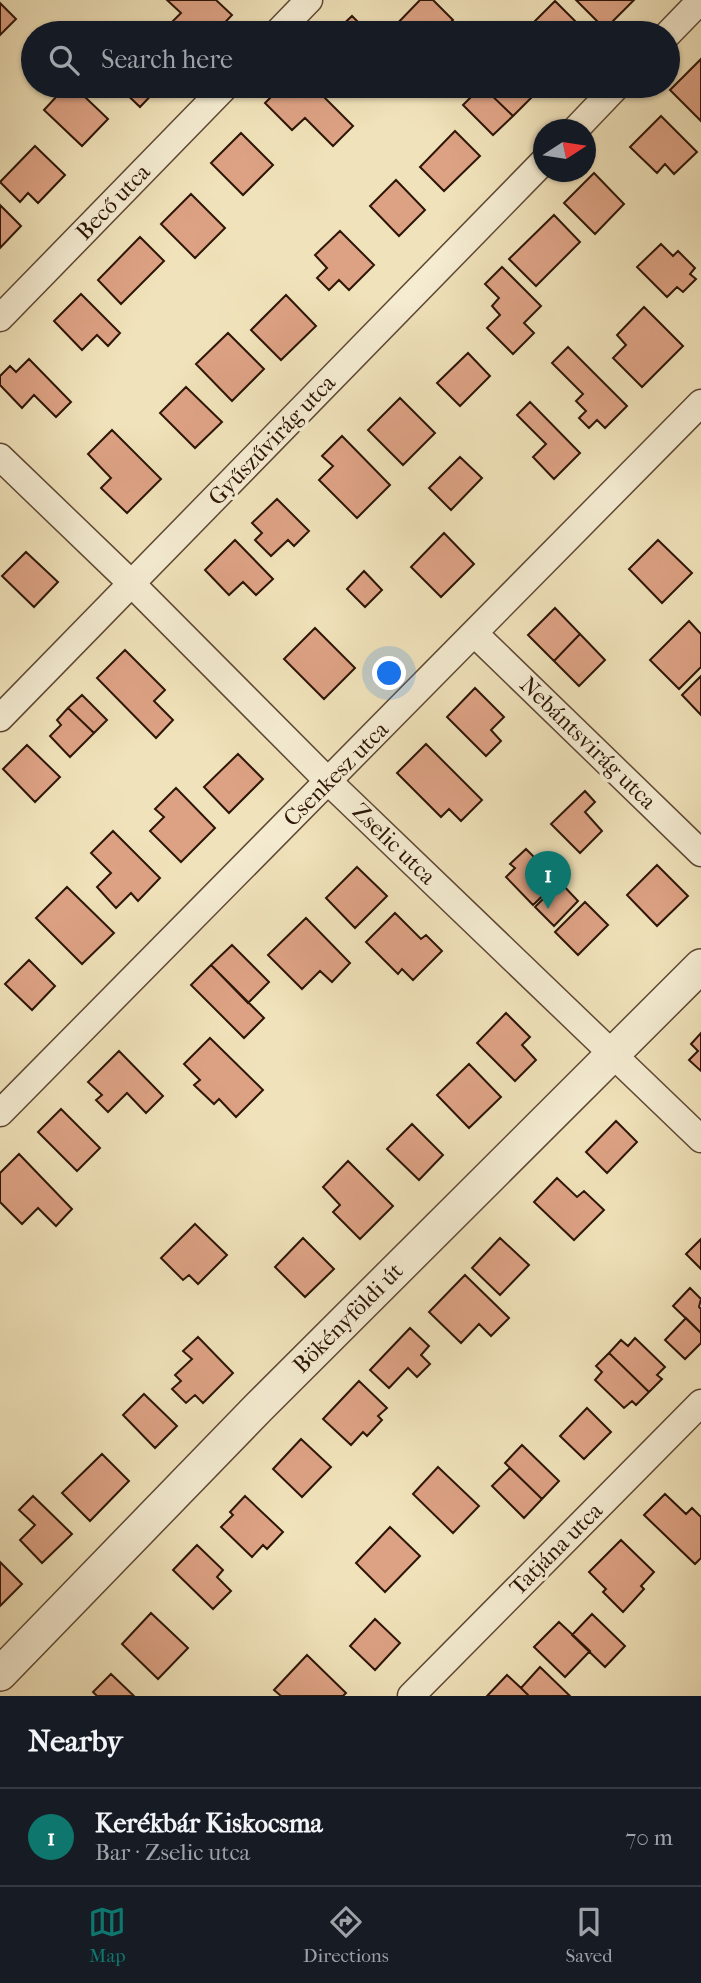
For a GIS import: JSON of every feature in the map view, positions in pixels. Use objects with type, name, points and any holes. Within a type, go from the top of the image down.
[{"type":"street","points":[[289,21],[309,0]]},
{"type":"street","points":[[680,22],[701,0]]},
{"type":"street","name":"Becő utca","points":[[0,318],[214,98]]},
{"type":"street","points":[[586,119],[606,98]]},
{"type":"street","name":"Gyűszűvirág utca","points":[[0,718],[533,172]]},
{"type":"street","name":"Csenkesz utca","points":[[0,1113],[701,403]]},
{"type":"street","name":"Zselic utca","points":[[0,457],[132,584],[329,782],[701,1139]]},
{"type":"street","name":"Nebántsvirág utca","points":[[475,634],[701,853]]},
{"type":"street","name":"Bökényföldi út","points":[[0,1674],[258,1408],[701,966]]},
{"type":"street","name":"Tatjána utca","points":[[411,1696],[701,1402]]},
{"type":"building","points":[[167,0],[216,0],[232,15],[226,21],[173,21],[181,13]]},
{"type":"building","points":[[420,0],[433,0],[453,20],[452,21],[400,21]]},
{"type":"building","points":[[576,0],[634,0],[613,21],[597,21]]},
{"type":"building","points":[[555,1],[575,21],[535,21]]},
{"type":"building","points":[[0,3],[16,19],[0,35]]},
{"type":"building","points":[[701,59],[701,121],[678,98],[680,80]]},
{"type":"building","points":[[55,98],[86,98],[108,119],[82,146],[44,110]]},
{"type":"building","points":[[131,98],[149,98],[140,107]]},
{"type":"building","points":[[270,98],[325,98],[353,126],[333,146],[305,118],[292,130],[265,103]]},
{"type":"building","points":[[470,98],[494,98],[513,116],[493,135],[463,105]]},
{"type":"building","points":[[494,98],[531,98],[513,116]]},
{"type":"building","points":[[661,116],[697,152],[674,174],[665,164],[657,173],[630,147]]},
{"type":"building","points":[[455,131],[480,156],[444,191],[420,167]]},
{"type":"building","points":[[241,133],[273,165],[243,195],[211,163]]},
{"type":"building","points":[[35,146],[65,175],[38,203],[28,193],[20,202],[0,182]]},
{"type":"building","points":[[596,175],[624,204],[595,234],[564,203],[585,182],[596,182]]},
{"type":"building","points":[[396,180],[425,210],[399,236],[370,206]]},
{"type":"building","points":[[191,194],[225,228],[195,258],[161,224]]},
{"type":"building","points":[[0,205],[21,226],[0,248]]},
{"type":"building","points":[[554,215],[580,242],[536,286],[509,259]]},
{"type":"building","points":[[340,231],[374,265],[349,290],[339,280],[329,290],[317,278],[327,268],[315,255]]},
{"type":"building","points":[[140,237],[164,261],[121,304],[98,280]]},
{"type":"building","points":[[661,244],[673,256],[678,251],[695,268],[690,274],[696,279],[683,292],[677,287],[667,297],[637,267]]},
{"type":"building","points":[[502,267],[541,306],[524,323],[534,333],[513,354],[487,328],[500,315],[492,306],[499,298],[485,284]]},
{"type":"building","points":[[81,294],[120,333],[108,346],[97,335],[82,350],[54,321]]},
{"type":"building","points":[[286,295],[316,326],[281,360],[251,330]]},
{"type":"building","points":[[644,307],[683,346],[642,387],[613,358],[626,345],[617,335]]},
{"type":"building","points":[[228,333],[264,369],[232,401],[196,364]]},
{"type":"building","points":[[568,347],[627,406],[605,428],[597,420],[589,428],[579,418],[586,411],[576,401],[583,394],[552,363]]},
{"type":"building","points":[[468,353],[490,376],[460,406],[437,383]]},
{"type":"building","points":[[29,359],[71,402],[56,417],[34,395],[22,408],[0,385],[0,376],[10,366],[16,372]]},
{"type":"building","points":[[186,387],[222,422],[195,448],[160,413]]},
{"type":"building","points":[[400,398],[435,433],[403,465],[368,430]]},
{"type":"building","points":[[530,402],[580,453],[554,479],[533,457],[546,444],[517,415]]},
{"type":"building","points":[[112,430],[161,479],[127,513],[101,488],[111,478],[88,454]]},
{"type":"building","points":[[342,436],[390,485],[357,518],[319,480],[333,466],[322,456]]},
{"type":"building","points":[[460,457],[482,478],[451,510],[429,488]]},
{"type":"building","points":[[277,499],[309,531],[294,546],[288,540],[271,556],[255,540],[262,533],[252,523]]},
{"type":"building","points":[[444,533],[474,564],[441,597],[411,567]]},
{"type":"building","points":[[235,540],[273,579],[256,595],[243,582],[229,595],[205,570]]},
{"type":"building","points":[[658,540],[692,573],[662,603],[629,569]]},
{"type":"building","points":[[26,552],[58,582],[34,607],[2,576]]},
{"type":"building","points":[[364,571],[382,590],[365,607],[347,589]]},
{"type":"building","points":[[555,608],[580,634],[554,661],[528,635]]},
{"type":"building","points":[[689,621],[701,634],[701,667],[679,689],[650,660]]},
{"type":"building","points":[[315,628],[355,668],[324,699],[284,659]]},
{"type":"building","points":[[580,634],[605,660],[579,686],[554,661]]},
{"type":"building","points":[[125,650],[165,690],[154,701],[173,720],[156,738],[97,678]]},
{"type":"building","points":[[701,676],[701,715],[682,695]]},
{"type":"building","points":[[475,688],[504,717],[491,730],[501,741],[486,756],[447,717]]},
{"type":"building","points":[[82,695],[107,720],[94,733],[68,708]]},
{"type":"building","points":[[68,708],[94,733],[70,757],[50,736],[61,725],[57,720]]},
{"type":"building","points":[[426,744],[482,800],[461,821],[449,809],[441,817],[397,773]]},
{"type":"building","points":[[27,745],[60,777],[35,802],[3,769]]},
{"type":"building","points":[[238,754],[263,779],[229,813],[204,787]]},
{"type":"building","points":[[176,788],[215,828],[181,862],[150,831],[164,817],[155,809]]},
{"type":"building","points":[[585,791],[595,802],[585,812],[602,831],[580,853],[551,824]]},
{"type":"building","points":[[113,831],[160,878],[138,901],[131,893],[116,908],[97,887],[111,873],[91,853]]},
{"type":"building","points":[[526,849],[558,881],[533,905],[506,877],[515,868],[510,864]]},
{"type":"building","points":[[657,865],[688,896],[657,926],[627,895]]},
{"type":"building","points":[[357,867],[387,896],[355,928],[326,898]]},
{"type":"building","points":[[560,882],[578,901],[554,926],[535,907]]},
{"type":"building","points":[[67,887],[114,933],[82,964],[36,918]]},
{"type":"building","points":[[585,902],[608,925],[578,955],[555,932]]},
{"type":"building","points":[[395,913],[421,939],[426,935],[442,951],[413,980],[402,969],[398,974],[366,942]]},
{"type":"building","points":[[306,918],[350,963],[332,982],[320,971],[302,989],[268,955]]},
{"type":"building","points":[[232,945],[269,982],[248,1003],[211,965]]},
{"type":"building","points":[[29,960],[55,986],[32,1010],[5,984]]},
{"type":"building","points":[[211,965],[264,1018],[244,1038],[191,985]]},
{"type":"building","points":[[506,1013],[530,1037],[522,1045],[536,1060],[515,1081],[477,1043]]},
{"type":"building","points":[[701,1033],[701,1071],[689,1060],[698,1051],[691,1044]]},
{"type":"building","points":[[210,1038],[263,1090],[236,1117],[219,1099],[214,1104],[194,1085],[200,1080],[184,1064]]},
{"type":"building","points":[[119,1051],[163,1096],[146,1113],[127,1093],[108,1112],[96,1100],[102,1095],[88,1082]]},
{"type":"building","points":[[469,1064],[501,1097],[469,1128],[437,1095]]},
{"type":"building","points":[[61,1109],[100,1148],[77,1171],[38,1132]]},
{"type":"building","points":[[616,1121],[637,1142],[607,1173],[586,1152]]},
{"type":"building","points":[[412,1124],[443,1155],[419,1180],[387,1149]]},
{"type":"building","points":[[19,1154],[72,1209],[56,1226],[38,1208],[22,1224],[0,1202],[0,1173]]},
{"type":"building","points":[[348,1161],[393,1206],[360,1239],[333,1212],[340,1205],[323,1187]]},
{"type":"building","points":[[557,1178],[577,1197],[584,1191],[604,1210],[574,1240],[534,1202]]},
{"type":"building","points":[[195,1224],[227,1255],[198,1284],[189,1275],[183,1280],[161,1258]]},
{"type":"building","points":[[303,1238],[334,1269],[305,1297],[275,1267]]},
{"type":"building","points":[[500,1238],[529,1265],[500,1295],[472,1268]]},
{"type":"building","points":[[701,1239],[701,1269],[686,1254]]},
{"type":"building","points":[[465,1275],[509,1318],[491,1336],[479,1324],[461,1343],[429,1312]]},
{"type":"building","points":[[690,1288],[701,1299],[701,1333],[673,1306]]},
{"type":"building","points":[[686,1318],[701,1333],[701,1343],[685,1359],[665,1340]]},
{"type":"building","points":[[410,1328],[429,1346],[421,1355],[430,1364],[417,1377],[408,1368],[389,1388],[370,1370]]},
{"type":"building","points":[[198,1337],[233,1373],[203,1403],[195,1395],[186,1403],[172,1389],[181,1381],[175,1375],[192,1359],[183,1351]]},
{"type":"building","points":[[635,1338],[665,1367],[657,1375],[662,1379],[649,1392],[609,1353],[621,1340],[628,1346]]},
{"type":"building","points":[[609,1353],[649,1392],[636,1405],[632,1401],[624,1408],[595,1380],[602,1372],[596,1366]]},
{"type":"building","points":[[359,1381],[387,1408],[378,1416],[382,1420],[367,1436],[363,1432],[351,1445],[323,1419]]},
{"type":"building","points":[[144,1394],[177,1426],[155,1448],[123,1415]]},
{"type":"building","points":[[587,1408],[611,1432],[584,1459],[560,1436]]},
{"type":"building","points":[[301,1439],[331,1467],[302,1497],[273,1469]]},
{"type":"building","points":[[522,1445],[559,1481],[542,1499],[505,1463]]},
{"type":"building","points":[[102,1454],[129,1481],[90,1521],[62,1493]]},
{"type":"building","points":[[438,1467],[479,1506],[453,1533],[413,1494]]},
{"type":"building","points":[[510,1468],[542,1499],[524,1518],[492,1486]]},
{"type":"building","points":[[665,1494],[686,1514],[692,1508],[701,1517],[701,1558],[695,1564],[644,1515]]},
{"type":"building","points":[[33,1496],[72,1534],[42,1563],[20,1540],[35,1525],[19,1510]]},
{"type":"building","points":[[245,1496],[283,1532],[267,1549],[263,1545],[252,1557],[221,1527],[233,1515],[230,1512]]},
{"type":"building","points":[[390,1527],[420,1556],[385,1592],[356,1563]]},
{"type":"building","points":[[621,1540],[654,1572],[641,1586],[644,1589],[623,1612],[603,1592],[606,1589],[589,1572]]},
{"type":"building","points":[[197,1545],[223,1570],[217,1577],[231,1591],[213,1609],[173,1570]]},
{"type":"building","points":[[0,1562],[22,1584],[0,1606]]},
{"type":"building","points":[[151,1613],[188,1648],[158,1679],[122,1644]]},
{"type":"building","points":[[592,1614],[625,1646],[605,1667],[572,1635]]},
{"type":"building","points":[[375,1619],[400,1643],[375,1670],[350,1646]]},
{"type":"building","points":[[559,1622],[590,1651],[565,1677],[534,1647]]},
{"type":"building","points":[[307,1655],[346,1693],[343,1696],[281,1696],[274,1690]]},
{"type":"building","points":[[540,1667],[570,1696],[529,1696],[521,1688]]},
{"type":"building","points":[[111,1674],[134,1696],[97,1696],[93,1692]]},
{"type":"building","points":[[507,1675],[521,1688],[529,1696],[487,1696]]},
{"type":"place","name":"Kerékbár Kiskocsma","points":[[548,909]]}]
